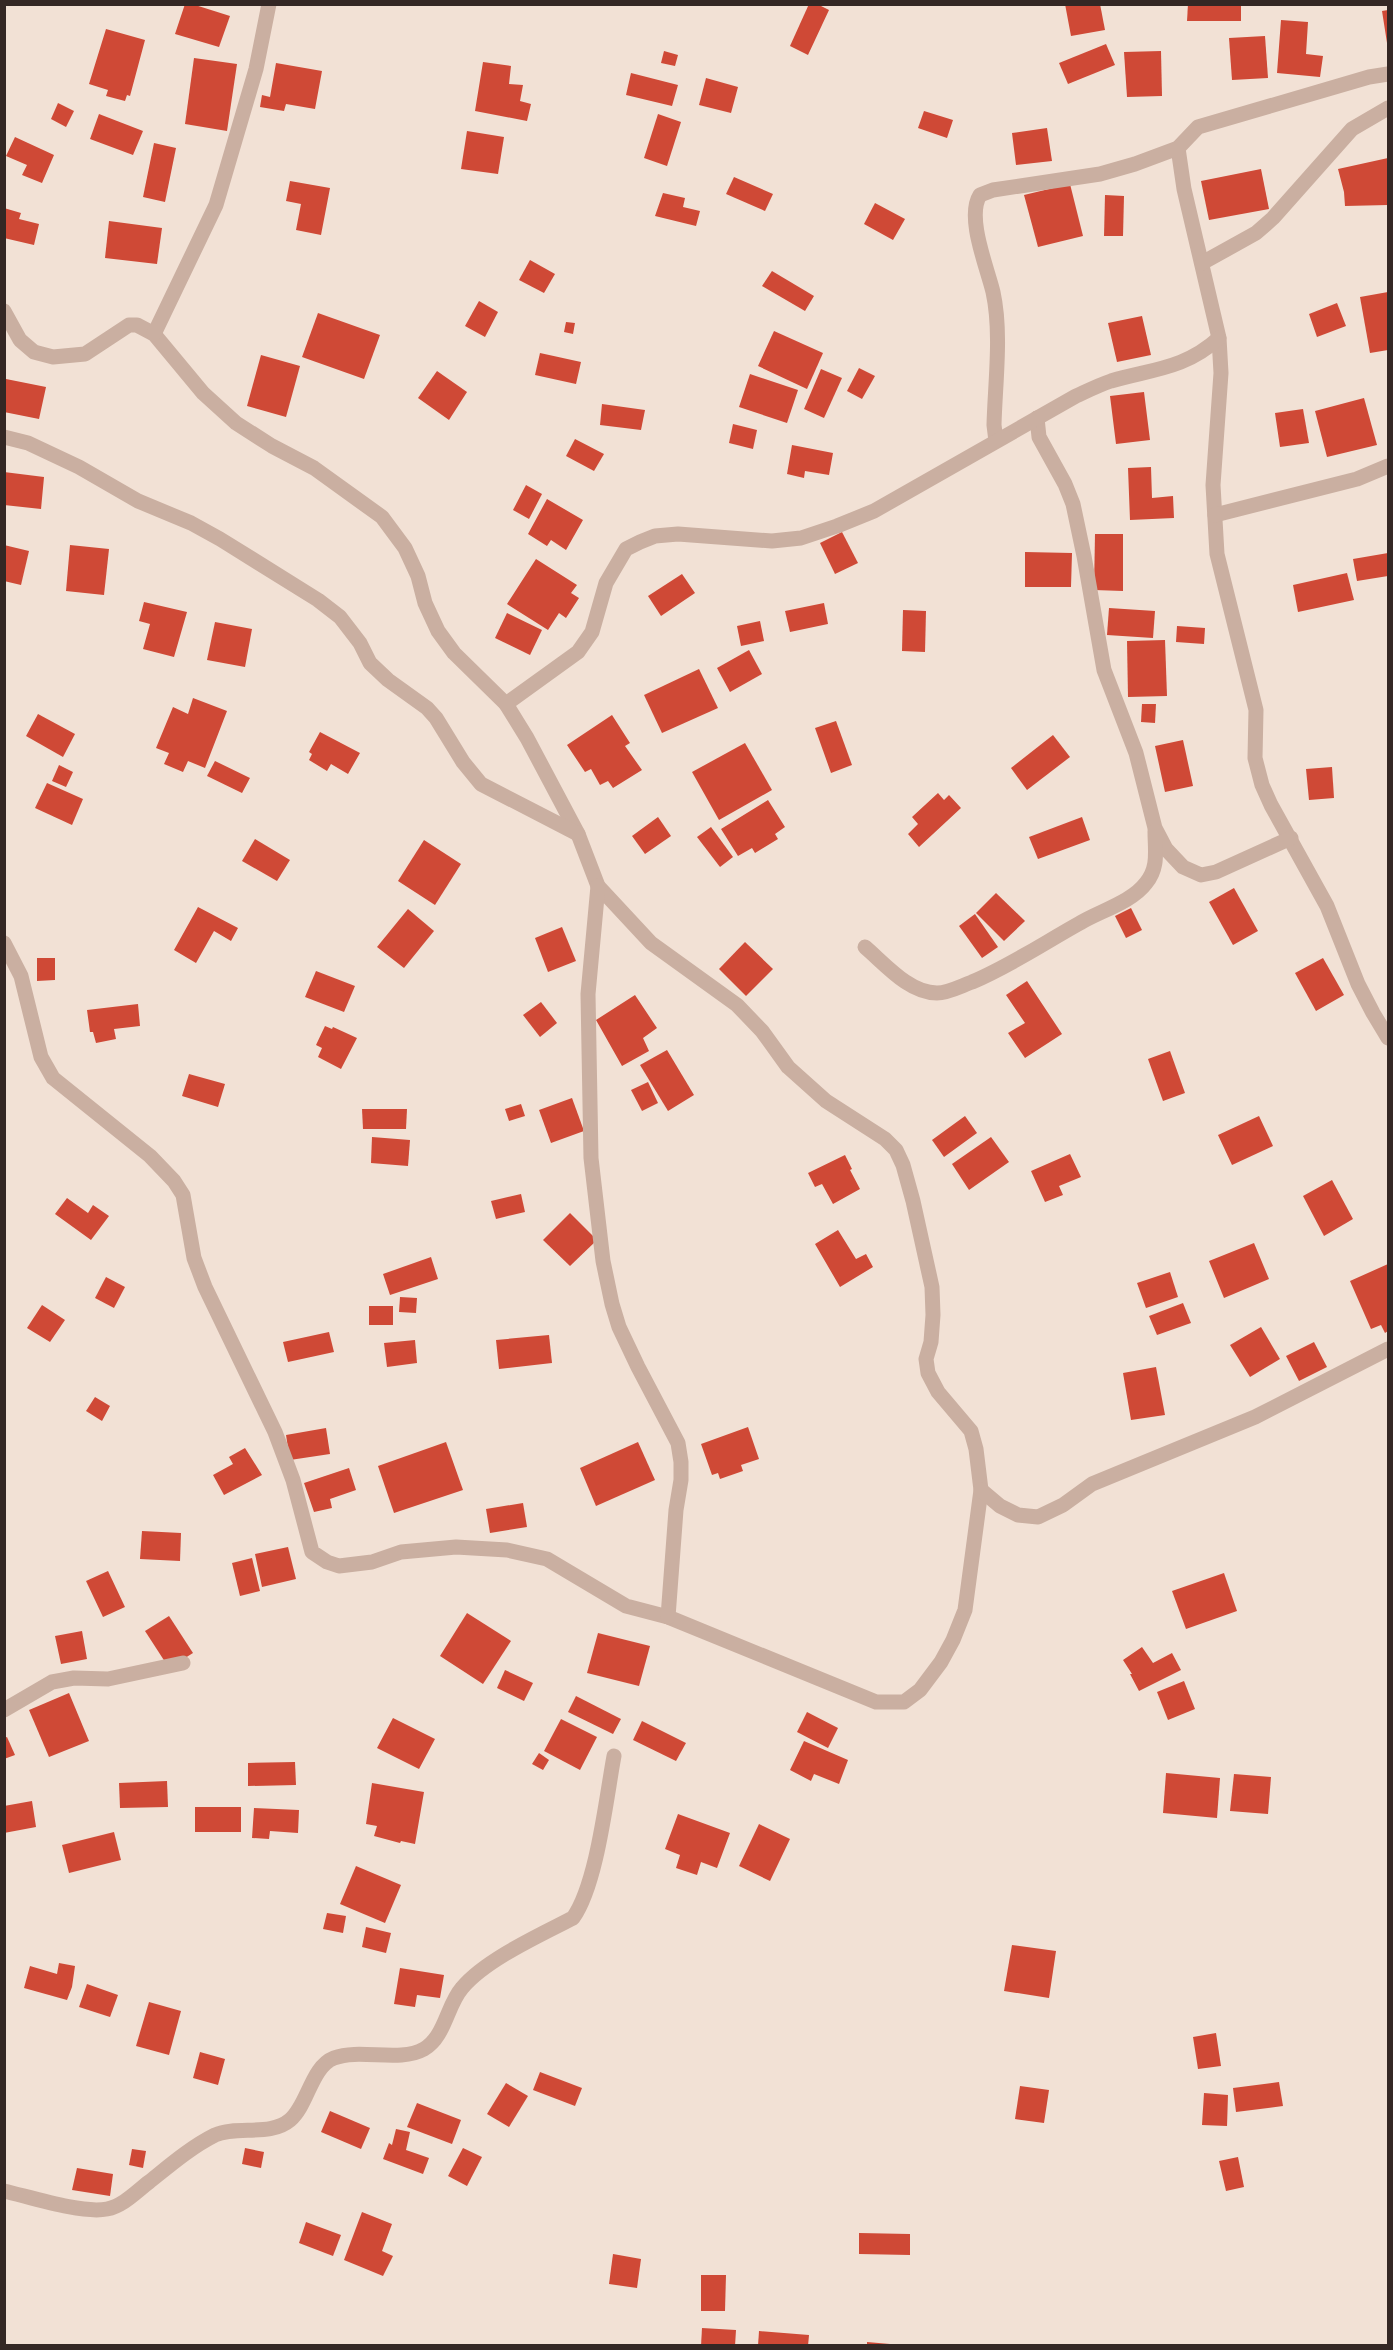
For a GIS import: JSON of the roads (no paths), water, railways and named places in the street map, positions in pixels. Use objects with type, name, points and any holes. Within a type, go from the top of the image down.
[{"type":"street","points":[[154,334],[216,205],[256,69],[269,4]]},
{"type":"street","points":[[996,441],[994,295],[975,212],[977,200],[981,195],[993,190],[1100,174],[1135,164],[1178,148],[1198,127],[1369,77],[1389,74]]},
{"type":"street","points":[[1202,263],[1236,245],[1273,218],[1352,129],[1389,108]]},
{"type":"street","points":[[1178,148],[1184,189],[1219,338],[1221,373],[1213,485],[1217,554],[1256,710],[1255,758],[1262,785],[1327,906],[1358,984],[1373,1014],[1389,1038]]},
{"type":"street","points":[[4,311],[20,340],[34,352],[53,357],[85,354],[129,325],[146,328],[154,334],[203,393],[236,423],[272,446],[314,468],[382,518],[405,548],[438,631],[454,653],[506,704],[556,789],[578,834],[598,886],[651,943],[737,1005],[762,1031],[788,1067],[826,1101],[885,1138],[896,1150],[903,1165],[913,1201],[932,1287],[931,1342],[926,1359],[928,1373],[938,1392],[971,1431],[976,1449],[981,1490],[965,1610],[941,1662],[920,1690],[904,1702],[876,1702],[668,1617],[626,1606],[548,1559],[507,1550],[456,1547],[401,1552],[372,1562],[339,1566],[327,1562],[312,1552],[293,1480],[275,1432],[205,1287],[194,1258],[183,1195],[174,1181],[150,1156],[52,1078],[41,1057],[21,976],[4,943]]},
{"type":"street","points":[[506,704],[578,652],[592,632],[606,583],[626,549],[655,537],[678,534],[771,541],[801,538],[837,526],[874,511],[1076,396],[1108,382],[1177,365],[1203,353],[1219,338]]},
{"type":"street","points":[[1037,418],[1039,437],[1065,484],[1073,504],[1104,670],[1136,753],[1155,828],[1166,849],[1183,867],[1201,875],[1216,872],[1291,838]]},
{"type":"street","points":[[4,437],[28,443],[79,467],[138,501],[191,523],[318,600],[340,618],[360,643],[370,663],[388,680],[428,708],[463,762],[481,784],[578,834]]},
{"type":"street","points":[[1215,515],[1357,479],[1389,465]]},
{"type":"street","points":[[865,947],[909,984],[924,991],[938,993],[957,988],[1004,968],[1083,921],[1115,906],[1144,886],[1155,871],[1155,828]]},
{"type":"street","points":[[598,886],[588,994],[591,1158],[602,1250],[612,1304],[619,1327],[678,1443],[681,1480],[676,1510],[668,1617]]},
{"type":"street","points":[[981,1490],[1000,1506],[1018,1515],[1038,1517],[1063,1505],[1092,1484],[1255,1417],[1389,1349]]},
{"type":"street","points":[[4,1710],[52,1682],[74,1678],[108,1679],[183,1663]]},
{"type":"street","points":[[4,2191],[88,2209],[107,2209],[125,2201],[175,2161],[217,2134],[276,2127],[291,2120],[320,2069],[332,2059],[349,2055],[406,2054],[424,2049],[436,2037],[461,1988],[484,1968],[573,1918],[580,1908],[593,1868],[614,1756]]}]
